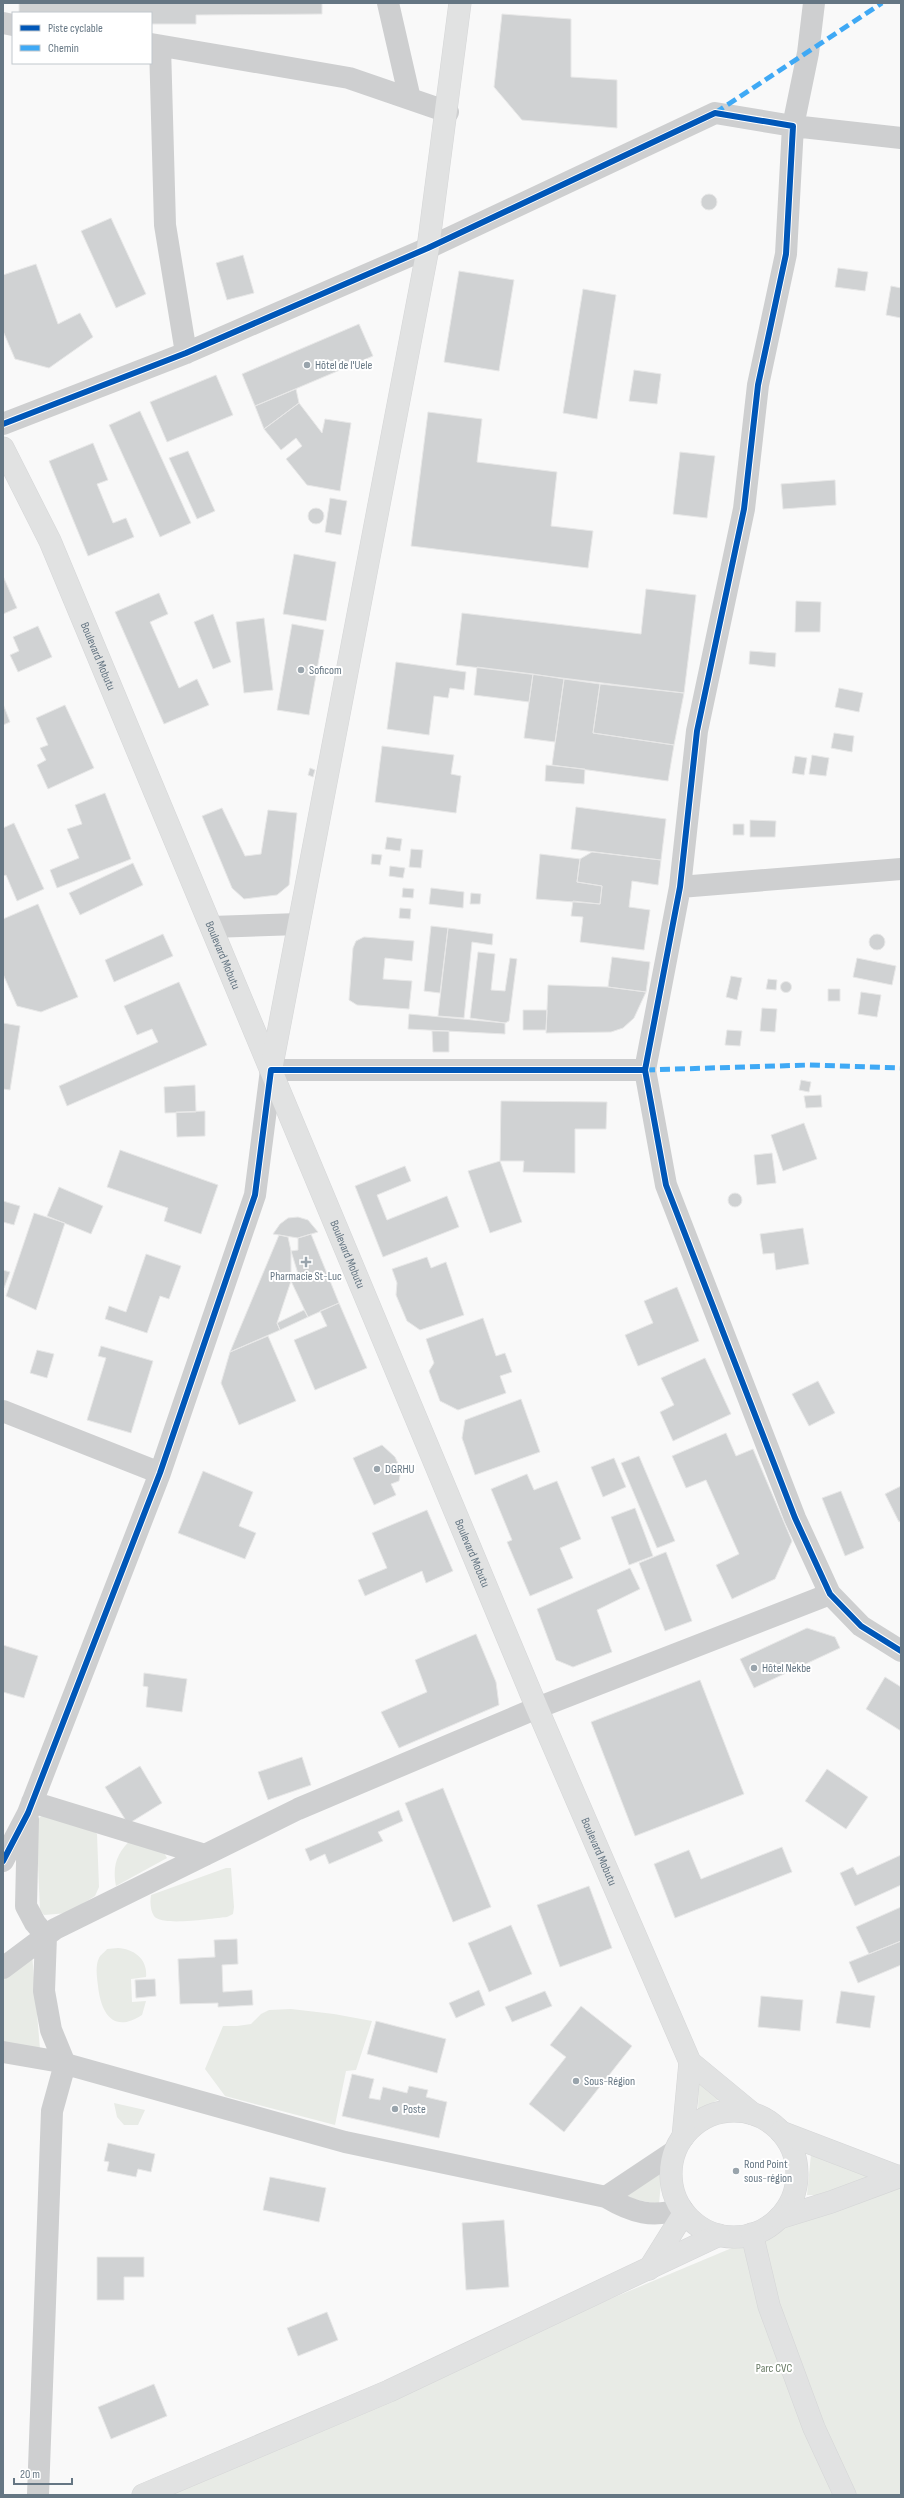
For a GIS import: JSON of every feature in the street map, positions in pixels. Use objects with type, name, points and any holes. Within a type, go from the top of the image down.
[{"type":"main road","points":[[271,1070],[428,248],[448,112],[460,3]]},
{"type":"main road","name":"Boulevard Mobutu","points":[[3,448],[50,541],[536,1708],[690,2062]]},
{"type":"main road","points":[[690,2062],[753,2114],[768,2122],[781,2132],[900,2176]]},
{"type":"main road","points":[[690,2062],[679,2144],[671,2167],[671,2183],[683,2211],[700,2227],[719,2235],[736,2237],[752,2234],[767,2228],[779,2218],[789,2206],[795,2191],[797,2176],[796,2160],[790,2146],[781,2132]]},
{"type":"main road","points":[[679,2144],[707,2118],[722,2113],[737,2112],[753,2114]]},
{"type":"main road","points":[[779,2218],[831,2202],[900,2176]]},
{"type":"main road","points":[[649,2269],[683,2211]]},
{"type":"main road","points":[[752,2234],[769,2306],[814,2428],[845,2495]]},
{"type":"main road","points":[[143,2495],[389,2391],[719,2235]]},
{"type":"street","points":[[388,3],[410,98]]},
{"type":"street","points":[[814,3],[808,53],[793,126],[786,254],[758,385],[744,509],[697,732],[680,887],[645,1070],[666,1185],[795,1518],[830,1594],[861,1626],[901,1651]]},
{"type":"street","points":[[186,353],[165,225],[156,45],[349,78],[448,112]]},
{"type":"street","points":[[3,424],[186,353],[428,248],[715,113],[793,126],[901,138]]},
{"type":"street","points":[[680,887],[901,869]]},
{"type":"street","points":[[211,927],[299,924]]},
{"type":"street","points":[[3,1861],[30,1808],[160,1473],[255,1195],[271,1070],[645,1070]]},
{"type":"street","points":[[3,1410],[160,1473]]},
{"type":"street","points":[[3,1968],[55,1929],[298,1809],[536,1708],[830,1594]]},
{"type":"street","points":[[30,1808],[205,1855]]},
{"type":"street","points":[[30,1808],[26,1906],[35,1923],[46,1936],[44,1991],[51,2030],[65,2064],[52,2111],[38,2495]]},
{"type":"street","points":[[3,2052],[65,2064],[345,2142],[606,2197],[621,2206],[642,2213],[662,2215],[683,2211]]},
{"type":"street","points":[[606,2197],[679,2144]]},
{"type":"green space","points":[[42,1815],[92,1830],[97,1834],[99,1887],[95,1896],[68,1913],[44,1915],[40,1910],[36,1821]]},
{"type":"green space","points":[[132,1839],[162,1849],[167,1858],[116,1886],[115,1866],[119,1854]]},
{"type":"green space","points":[[226,1868],[231,1868],[234,1907],[233,1914],[227,1917],[177,1921],[167,1921],[154,1916],[150,1900],[151,1895]]},
{"type":"green space","points":[[118,1948],[129,1950],[139,1956],[145,1965],[146,1971],[146,1977],[131,1979],[132,2002],[146,2001],[142,2015],[132,2020],[123,2022],[110,2018],[102,2005],[97,1976],[97,1965],[100,1956],[107,1949]]},
{"type":"green space","points":[[32,1954],[40,2049],[3,2042],[3,1979]]},
{"type":"green space","points":[[291,2009],[334,2014],[372,2021],[356,2070],[346,2071],[335,2125],[225,2096],[205,2069],[223,2026],[251,2024],[261,2014],[269,2010]]},
{"type":"green space","points":[[699,2077],[722,2098],[698,2110]]},
{"type":"green space","points":[[114,2103],[145,2110],[138,2125],[124,2125],[117,2117]]},
{"type":"green space","points":[[811,2154],[868,2177],[826,2195],[807,2195]]},
{"type":"green space","points":[[662,2172],[659,2204],[622,2197]]},
{"type":"green space","name":"Parc CVC","points":[[901,2177],[901,2495],[143,2495]]},
{"type":"building","points":[[19,3],[322,3],[322,14],[196,15],[196,24],[152,24],[152,12],[19,12]]},
{"type":"building","points":[[502,14],[571,19],[571,77],[617,80],[617,128],[522,120],[494,87]]},
{"type":"building","points":[[709,194],[716,199],[717,202],[712,209],[709,210],[702,205],[701,202],[706,195]]},
{"type":"building","points":[[111,218],[146,294],[116,308],[81,231]]},
{"type":"building","points":[[243,255],[254,293],[227,300],[216,263]]},
{"type":"building","points":[[36,264],[58,324],[80,313],[93,337],[49,368],[15,359],[3,331],[3,275]]},
{"type":"building","points":[[838,268],[868,272],[865,291],[835,287]]},
{"type":"building","points":[[459,271],[514,280],[499,371],[444,362]]},
{"type":"building","points":[[891,286],[901,288],[901,318],[886,315]]},
{"type":"building","points":[[583,289],[616,295],[597,419],[563,413]]},
{"type":"building","name":"Hôtel de l'Uele","points":[[359,324],[373,356],[255,406],[242,374]]},
{"type":"building","points":[[634,370],[661,374],[657,404],[629,401]]},
{"type":"building","points":[[216,375],[233,415],[167,442],[150,402]]},
{"type":"building","points":[[296,389],[299,403],[264,429],[255,406]]},
{"type":"building","points":[[299,403],[322,433],[325,419],[351,423],[340,491],[307,485],[286,459],[302,446],[296,438],[281,450],[264,429]]},
{"type":"building","points":[[140,411],[191,523],[160,537],[109,425]]},
{"type":"building","points":[[428,412],[482,419],[477,462],[557,472],[551,526],[593,531],[588,568],[411,546]]},
{"type":"building","points":[[93,443],[108,480],[97,484],[113,523],[126,518],[134,537],[88,556],[49,461]]},
{"type":"building","points":[[188,451],[215,511],[197,519],[169,458]]},
{"type":"building","points":[[680,452],[715,456],[707,518],[673,514]]},
{"type":"building","points":[[835,480],[836,505],[783,509],[781,484]]},
{"type":"building","points":[[330,498],[347,501],[341,535],[325,532]]},
{"type":"building","points":[[316,508],[323,513],[324,516],[319,523],[316,524],[309,519],[308,516],[313,509]]},
{"type":"building","points":[[294,554],[336,562],[326,621],[283,614]]},
{"type":"building","points":[[3,576],[17,608],[3,614]]},
{"type":"building","points":[[646,589],[696,595],[684,693],[456,665],[462,613],[641,634]]},
{"type":"building","points":[[159,593],[168,614],[150,622],[179,688],[197,679],[209,705],[164,724],[115,612]]},
{"type":"building","points":[[796,601],[821,602],[820,632],[795,632]]},
{"type":"building","points":[[213,614],[231,662],[213,669],[194,622]]},
{"type":"building","points":[[264,618],[273,690],[244,693],[236,622]]},
{"type":"building","name":"Soficom","points":[[292,624],[324,630],[309,715],[277,710]]},
{"type":"building","points":[[38,626],[52,657],[18,672],[10,655],[19,651],[13,637]]},
{"type":"building","points":[[750,651],[776,653],[775,667],[749,664]]},
{"type":"building","points":[[396,662],[466,672],[464,690],[450,688],[448,698],[434,696],[429,735],[387,729]]},
{"type":"building","points":[[477,667],[533,674],[529,702],[474,695]]},
{"type":"building","points":[[533,674],[564,679],[555,742],[524,738]]},
{"type":"building","points":[[564,679],[600,684],[593,733],[674,745],[668,781],[552,765]]},
{"type":"building","points":[[600,684],[684,693],[674,745],[593,733]]},
{"type":"building","points":[[839,688],[863,693],[859,712],[835,707]]},
{"type":"building","points":[[3,704],[10,722],[3,725]]},
{"type":"building","points":[[65,705],[94,768],[48,789],[37,765],[46,760],[40,748],[48,745],[36,718]]},
{"type":"building","points":[[834,733],[854,736],[852,752],[831,748]]},
{"type":"building","points":[[382,746],[454,755],[451,774],[461,776],[456,813],[375,802]]},
{"type":"building","points":[[812,755],[829,758],[826,776],[809,774]]},
{"type":"building","points":[[795,756],[807,758],[804,775],[792,773]]},
{"type":"building","points":[[546,765],[585,769],[584,784],[545,781]]},
{"type":"building","points":[[310,768],[315,770],[313,777],[308,775]]},
{"type":"building","points":[[105,793],[131,859],[57,888],[50,870],[79,858],[67,829],[82,824],[75,805]]},
{"type":"building","points":[[576,807],[666,819],[661,860],[571,849]]},
{"type":"building","points":[[222,808],[245,856],[261,854],[268,810],[297,813],[289,885],[277,895],[244,899],[232,888],[202,816]]},
{"type":"building","points":[[750,820],[776,821],[775,837],[750,837]]},
{"type":"building","points":[[14,823],[44,889],[17,901],[6,875],[3,876],[3,828]]},
{"type":"building","points":[[733,824],[744,824],[744,835],[733,835]]},
{"type":"building","points":[[387,837],[402,839],[400,851],[385,849]]},
{"type":"building","points":[[411,849],[423,850],[421,868],[409,867]]},
{"type":"building","points":[[592,852],[661,860],[658,885],[632,881],[629,907],[650,910],[644,950],[580,942],[583,917],[571,916],[573,901],[600,904],[602,886],[577,882],[580,859]]},
{"type":"building","points":[[372,854],[382,855],[380,865],[371,864]]},
{"type":"building","points":[[540,854],[580,859],[577,882],[602,886],[600,904],[536,899]]},
{"type":"building","points":[[133,863],[143,885],[80,915],[69,893]]},
{"type":"building","points":[[390,866],[405,868],[403,878],[389,876]]},
{"type":"building","points":[[403,888],[414,889],[413,898],[402,897]]},
{"type":"building","points":[[431,888],[464,892],[463,908],[429,904]]},
{"type":"building","points":[[471,893],[481,894],[480,904],[470,904]]},
{"type":"building","points":[[38,904],[78,997],[41,1012],[17,1006],[3,974],[3,919]]},
{"type":"building","points":[[400,908],[411,909],[410,919],[399,918]]},
{"type":"building","points":[[431,926],[448,928],[440,993],[424,991]]},
{"type":"building","points":[[448,928],[493,934],[492,945],[472,942],[464,1018],[438,1016]]},
{"type":"building","points":[[163,934],[173,956],[114,982],[105,960]]},
{"type":"building","points":[[877,934],[883,936],[885,942],[883,948],[877,950],[871,948],[869,942],[871,936]]},
{"type":"building","points":[[364,937],[414,941],[412,961],[385,958],[383,979],[412,981],[409,1009],[357,1005],[349,1000],[353,948],[356,941]]},
{"type":"building","points":[[478,952],[495,954],[491,990],[505,991],[510,958],[517,959],[509,1021],[505,1023],[470,1018]]},
{"type":"building","points":[[612,957],[650,962],[646,992],[608,987]]},
{"type":"building","points":[[857,958],[896,966],[892,985],[853,977]]},
{"type":"building","points":[[731,976],[742,978],[737,1000],[726,997]]},
{"type":"building","points":[[768,979],[777,980],[776,990],[766,989]]},
{"type":"building","points":[[179,982],[207,1045],[67,1106],[59,1086],[158,1042],[152,1029],[137,1035],[124,1006]]},
{"type":"building","points":[[784,982],[788,982],[790,983],[790,991],[784,992],[781,989],[781,985]]},
{"type":"building","points":[[548,985],[608,987],[646,992],[634,1018],[623,1028],[611,1032],[546,1033]]},
{"type":"building","points":[[828,989],[840,989],[840,1001],[828,1001]]},
{"type":"building","points":[[861,992],[881,995],[877,1017],[858,1014]]},
{"type":"building","points":[[762,1008],[777,1009],[775,1032],[760,1031]]},
{"type":"building","points":[[523,1010],[547,1010],[546,1030],[523,1030]]},
{"type":"building","points":[[409,1014],[505,1023],[505,1034],[408,1029]]},
{"type":"building","points":[[3,1023],[20,1026],[10,1090],[3,1089]]},
{"type":"building","points":[[727,1030],[742,1031],[740,1046],[725,1045]]},
{"type":"building","points":[[432,1031],[449,1031],[449,1052],[433,1052]]},
{"type":"building","points":[[801,1080],[811,1082],[809,1092],[799,1090]]},
{"type":"building","points":[[195,1085],[196,1112],[165,1113],[164,1087]]},
{"type":"building","points":[[821,1095],[822,1107],[806,1108],[804,1096]]},
{"type":"building","points":[[501,1101],[607,1102],[606,1129],[575,1129],[575,1173],[523,1172],[524,1161],[500,1161]]},
{"type":"building","points":[[205,1111],[205,1136],[177,1137],[176,1112]]},
{"type":"building","points":[[804,1123],[817,1159],[783,1171],[771,1135]]},
{"type":"building","points":[[120,1150],[218,1185],[201,1234],[164,1221],[168,1208],[107,1187]]},
{"type":"building","points":[[772,1153],[776,1183],[757,1185],[754,1155]]},
{"type":"building","points":[[500,1161],[522,1222],[490,1233],[468,1171]]},
{"type":"building","points":[[405,1166],[411,1181],[377,1195],[387,1220],[447,1196],[459,1227],[383,1257],[355,1186]]},
{"type":"building","points":[[59,1187],[103,1206],[91,1234],[47,1216]]},
{"type":"building","points":[[735,1193],[740,1195],[742,1200],[740,1205],[735,1207],[730,1205],[728,1200],[730,1195]]},
{"type":"building","points":[[3,1201],[20,1206],[14,1225],[3,1222]]},
{"type":"building","points":[[34,1213],[65,1223],[36,1310],[6,1296]]},
{"type":"building","points":[[298,1217],[308,1220],[318,1232],[298,1238],[273,1234],[280,1224],[288,1218]]},
{"type":"building","points":[[803,1228],[809,1264],[776,1270],[774,1253],[763,1254],[760,1234]]},
{"type":"building","points":[[311,1234],[339,1303],[308,1317],[291,1281],[299,1277],[291,1251],[298,1250],[298,1238]]},
{"type":"building","points":[[279,1235],[288,1237],[291,1251],[291,1281],[277,1323],[280,1330],[230,1352]]},
{"type":"building","points":[[146,1254],[181,1266],[169,1299],[160,1296],[147,1333],[105,1319],[109,1306],[126,1312]]},
{"type":"building","points":[[427,1257],[431,1268],[446,1262],[464,1315],[420,1330],[407,1321],[396,1295],[397,1283],[392,1269]]},
{"type":"building","points":[[3,1270],[10,1272],[4,1288],[3,1288]]},
{"type":"building","points":[[677,1287],[699,1341],[638,1366],[625,1335],[653,1323],[644,1301]]},
{"type":"building","points":[[339,1303],[367,1368],[315,1390],[294,1340],[327,1326],[320,1311]]},
{"type":"building","points":[[304,1310],[308,1317],[280,1330],[277,1323]]},
{"type":"building","points":[[483,1318],[496,1356],[505,1353],[512,1372],[500,1376],[506,1393],[458,1410],[440,1401],[429,1371],[434,1363],[426,1339]]},
{"type":"building","points":[[268,1336],[296,1401],[239,1425],[221,1383],[230,1352]]},
{"type":"building","points":[[101,1346],[153,1361],[131,1433],[87,1420],[106,1358],[98,1356]]},
{"type":"building","points":[[37,1350],[54,1354],[47,1378],[30,1373]]},
{"type":"building","points":[[705,1358],[731,1414],[673,1441],[660,1412],[674,1405],[661,1378]]},
{"type":"building","points":[[818,1381],[835,1413],[809,1426],[792,1394]]},
{"type":"building","points":[[521,1399],[540,1452],[475,1475],[462,1438],[465,1420]]},
{"type":"building","points":[[726,1433],[736,1456],[753,1449],[792,1541],[775,1579],[732,1599],[716,1565],[739,1554],[706,1480],[686,1488],[672,1456]]},
{"type":"building","points":[[382,1445],[395,1457],[401,1470],[399,1481],[391,1484],[396,1495],[374,1505],[353,1458]]},
{"type":"building","points":[[639,1456],[675,1541],[657,1548],[621,1463]]},
{"type":"building","points":[[614,1458],[626,1487],[603,1497],[591,1467]]},
{"type":"building","points":[[203,1471],[253,1492],[239,1526],[256,1533],[245,1559],[178,1533]]},
{"type":"building","points":[[527,1474],[534,1490],[557,1481],[581,1539],[560,1548],[573,1578],[530,1596],[507,1542],[512,1540],[491,1489]]},
{"type":"building","points":[[901,1486],[901,1521],[899,1522],[885,1494]]},
{"type":"building","points":[[841,1491],[864,1548],[845,1556],[822,1498]]},
{"type":"building","points":[[635,1508],[653,1556],[629,1565],[611,1517]]},
{"type":"building","points":[[427,1510],[453,1571],[426,1583],[422,1571],[365,1596],[358,1580],[387,1568],[372,1533]]},
{"type":"building","points":[[666,1552],[692,1621],[665,1631],[639,1563]]},
{"type":"building","points":[[630,1568],[640,1589],[597,1610],[612,1652],[573,1667],[556,1660],[537,1609]]},
{"type":"building","points":[[807,1628],[835,1637],[840,1648],[754,1688],[740,1659]]},
{"type":"building","points":[[476,1634],[496,1682],[499,1705],[399,1748],[381,1712],[427,1692],[415,1660]]},
{"type":"building","points":[[3,1645],[38,1656],[24,1698],[3,1692]]},
{"type":"building","points":[[144,1673],[187,1679],[182,1712],[146,1707],[148,1687],[143,1686]]},
{"type":"building","points":[[885,1677],[901,1687],[901,1731],[866,1709]]},
{"type":"building","points":[[700,1680],[744,1794],[635,1836],[591,1722]]},
{"type":"building","points":[[302,1757],[311,1785],[268,1800],[258,1772]]},
{"type":"building","points":[[140,1766],[162,1803],[128,1824],[105,1787]]},
{"type":"building","points":[[827,1769],[868,1797],[846,1829],[805,1801]]},
{"type":"building","points":[[443,1788],[491,1907],[453,1922],[405,1803]]},
{"type":"building","points":[[399,1810],[403,1821],[378,1832],[383,1841],[329,1864],[325,1854],[310,1861],[305,1849]]},
{"type":"building","points":[[782,1847],[792,1872],[675,1918],[654,1864],[689,1850],[701,1879]]},
{"type":"building","points":[[901,1855],[901,1885],[855,1906],[840,1873],[853,1867],[857,1875]]},
{"type":"building","points":[[589,1886],[612,1948],[560,1967],[537,1905]]},
{"type":"building","points":[[901,1907],[901,1941],[869,1954],[856,1927]]},
{"type":"building","points":[[511,1925],[532,1974],[489,1992],[468,1943]]},
{"type":"building","points":[[237,1939],[238,1964],[222,1965],[223,1992],[252,1990],[253,2005],[218,2007],[218,2003],[180,2004],[178,1959],[215,1957],[214,1940]]},
{"type":"building","points":[[901,1941],[901,1965],[858,1983],[849,1962]]},
{"type":"building","points":[[155,1979],[156,1996],[136,1998],[135,1980]]},
{"type":"building","points":[[479,1990],[485,2005],[456,2018],[449,2003]]},
{"type":"building","points":[[545,1991],[552,2006],[512,2022],[505,2007]]},
{"type":"building","points":[[841,1991],[875,1996],[870,2028],[836,2023]]},
{"type":"building","points":[[761,1996],[803,2000],[800,2031],[758,2027]]},
{"type":"building","name":"Sous-Région","points":[[581,2006],[632,2046],[564,2132],[529,2104],[566,2057],[550,2045]]},
{"type":"building","points":[[376,2021],[446,2039],[437,2073],[367,2054]]},
{"type":"building","name":"Poste","points":[[352,2074],[374,2079],[369,2098],[380,2100],[383,2087],[407,2093],[409,2086],[428,2090],[426,2097],[447,2102],[439,2138],[342,2116]]},
{"type":"building","points":[[108,2143],[155,2154],[151,2172],[138,2169],[136,2177],[107,2171],[109,2162],[104,2161]]},
{"type":"building","points":[[270,2177],[326,2188],[319,2222],[263,2210]]},
{"type":"building","points":[[504,2220],[509,2287],[466,2290],[462,2223]]},
{"type":"building","points":[[97,2257],[144,2257],[144,2277],[124,2277],[124,2300],[97,2300]]},
{"type":"building","points":[[327,2312],[338,2340],[298,2356],[287,2328]]},
{"type":"building","points":[[154,2384],[167,2416],[111,2439],[98,2407]]},
{"type":"marked path","points":[[715,113],[882,3]]},
{"type":"marked path","points":[[645,1070],[809,1065],[901,1068]]},
{"type":"cycle path","points":[[3,424],[186,353],[428,248],[715,113],[793,126],[786,254],[758,385],[744,509],[697,731],[680,887],[645,1070]]},
{"type":"cycle path","points":[[3,1861],[28,1813],[160,1473],[255,1195],[271,1070],[645,1070],[666,1185],[795,1518],[830,1594],[861,1626],[901,1651]]},
{"type":"place","name":"Hôtel de l'Uele","points":[[307,365]]},
{"type":"place","name":"Soficom","points":[[301,670]]},
{"type":"place","name":"Pharmacie St-Luc","points":[[306,1262]]},
{"type":"place","name":"DGRHU","points":[[377,1469]]},
{"type":"place","name":"Hôtel Nekbe","points":[[754,1668]]},
{"type":"place","name":"Sous-Région","points":[[576,2081]]},
{"type":"place","name":"Poste","points":[[395,2109]]},
{"type":"place","name":"Rond Point sous-région","points":[[736,2171]]}]
